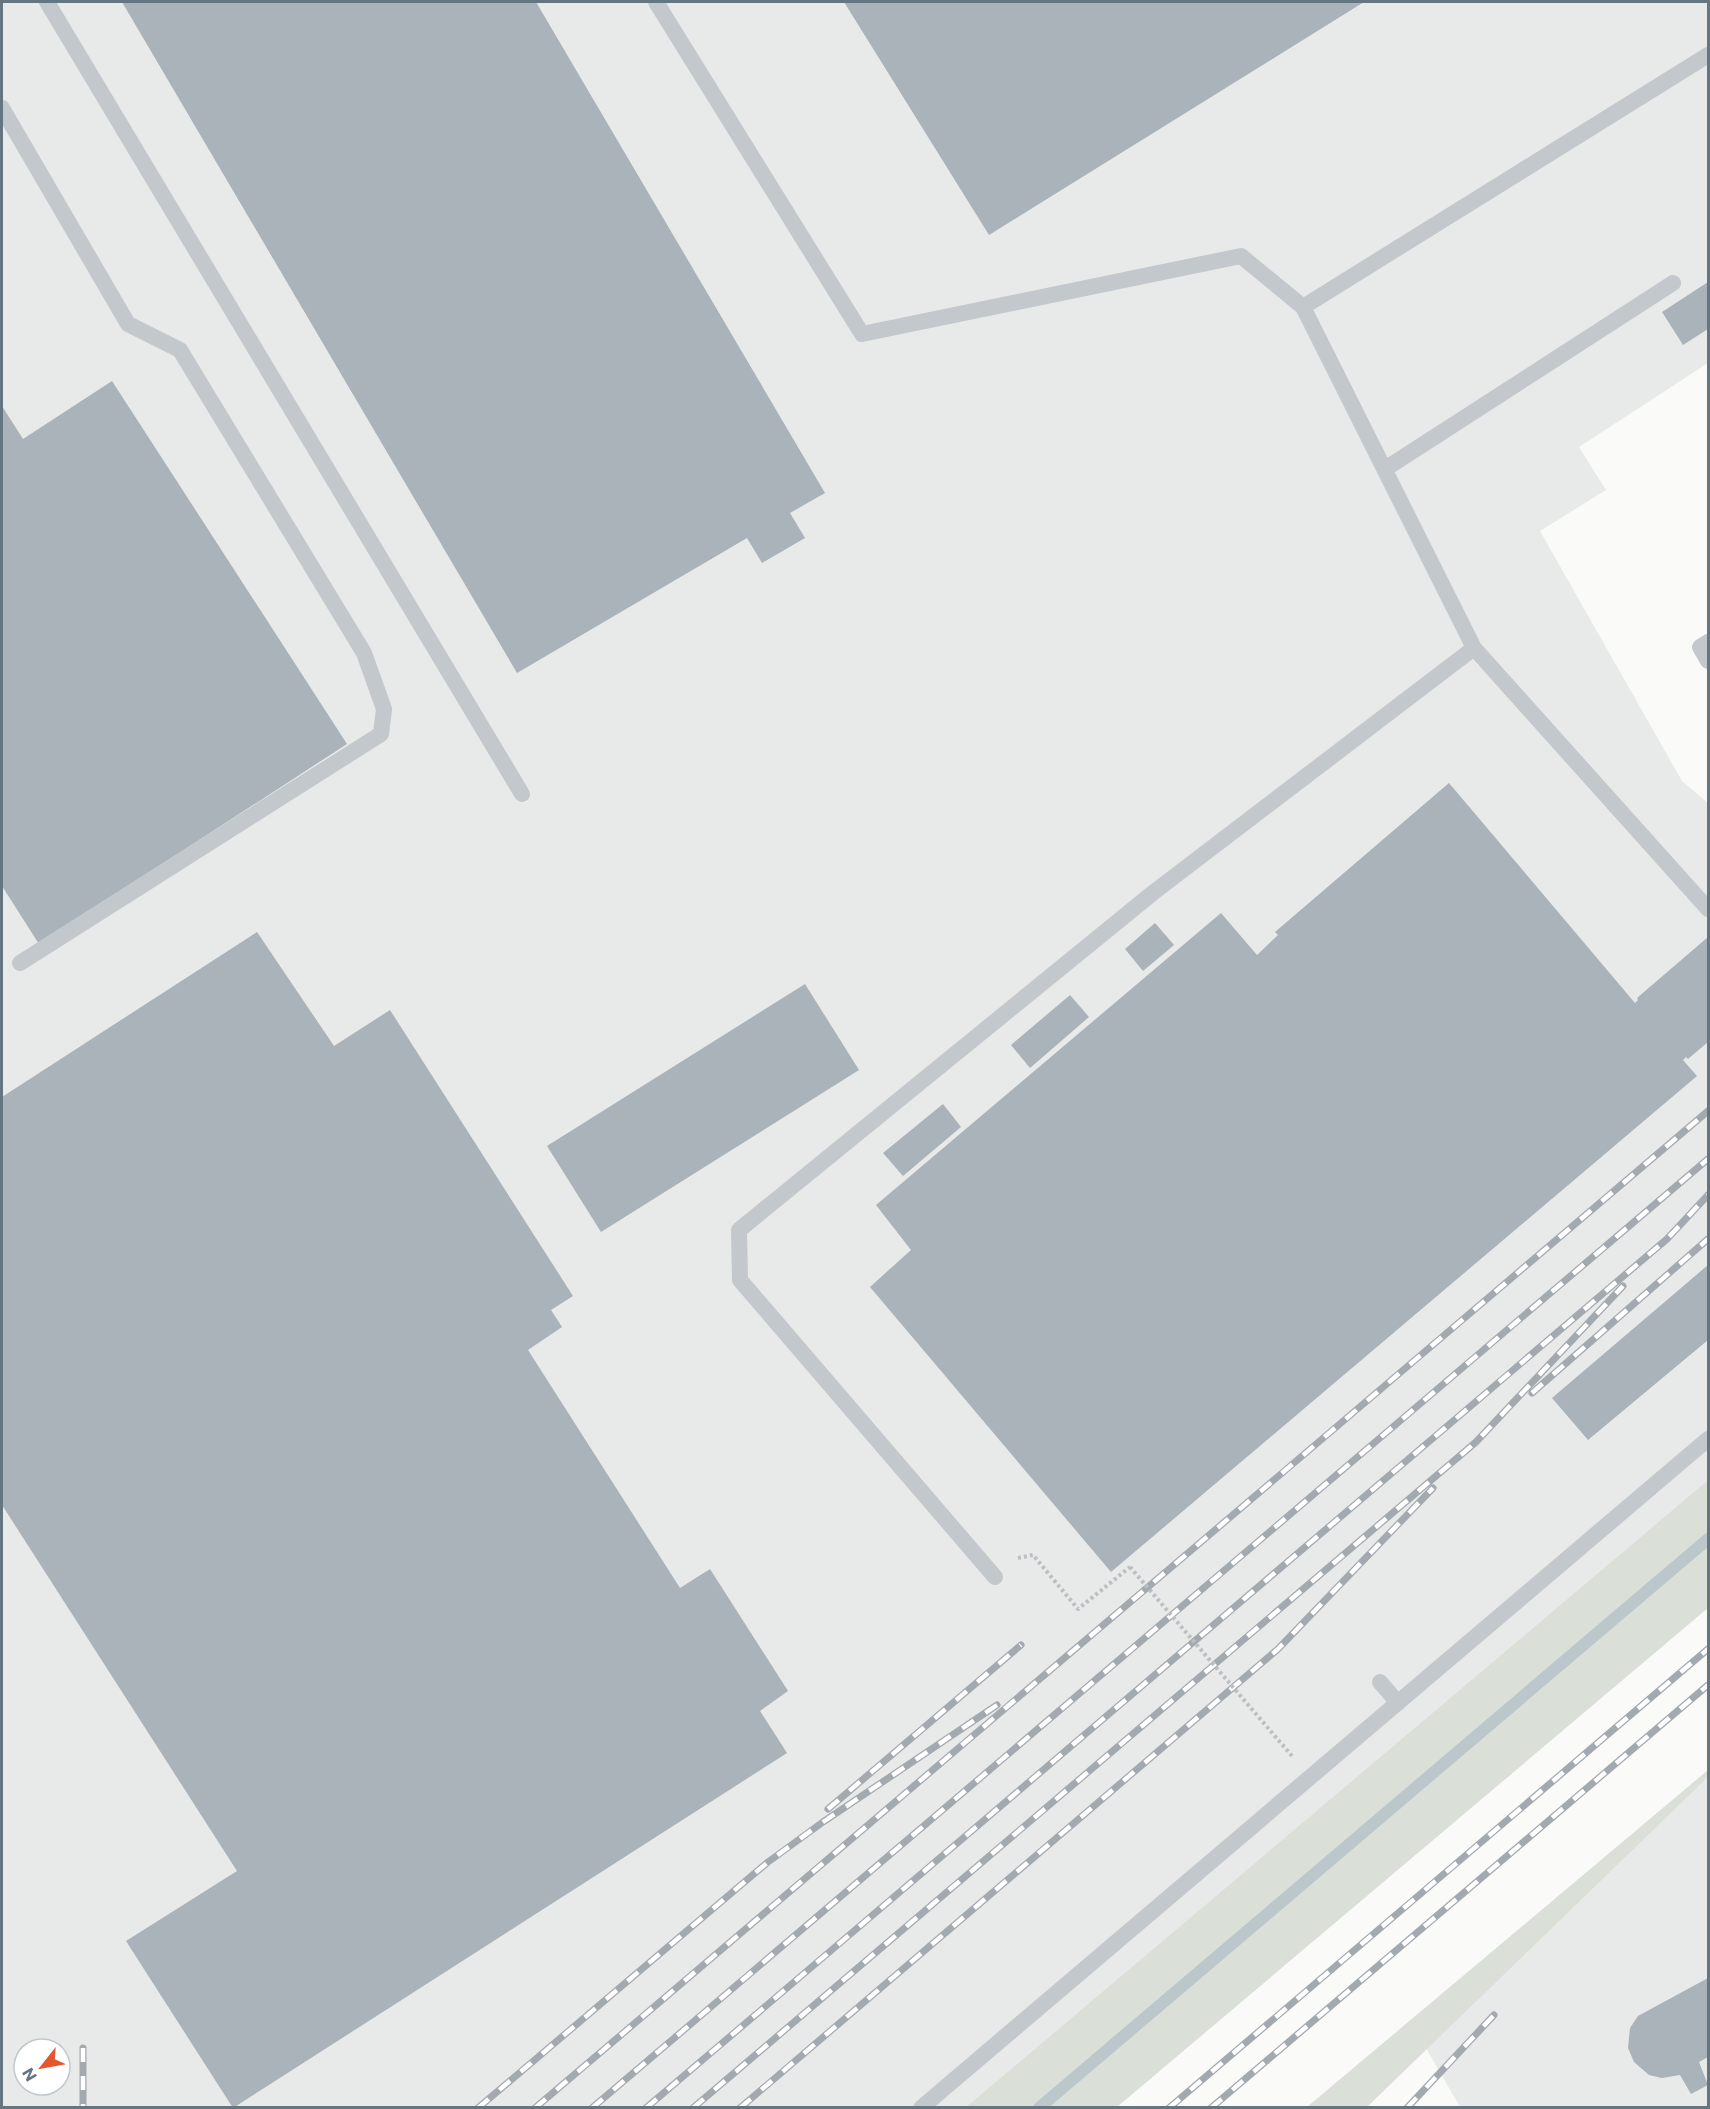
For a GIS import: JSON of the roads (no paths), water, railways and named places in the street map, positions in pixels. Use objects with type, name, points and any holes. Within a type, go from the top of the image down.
[{"type":"lane","points":[[47,2],[522,794]]},
{"type":"lane","points":[[656,2],[862,334],[1241,256],[1303,307],[1474,648],[1708,909]]},
{"type":"lane","points":[[1303,307],[1708,55]]},
{"type":"lane","points":[[2,108],[128,324],[180,350],[364,653],[384,709],[381,734],[20,963]]},
{"type":"lane","points":[[1385,469],[1673,283]]},
{"type":"lane","points":[[1708,642],[1700,647],[1708,661]]},
{"type":"lane","points":[[995,1577],[740,1280],[739,1230],[1154,892],[1474,648]]},
{"type":"lane","points":[[921,2108],[1708,1439]]},
{"type":"lane","points":[[1380,1682],[1398,1703]]},
{"type":"waterway","points":[[1039,2108],[1708,1539]]},
{"type":"railway","points":[[535,2108],[1708,1111]]},
{"type":"railway","points":[[592,2108],[1708,1159]]},
{"type":"railway","points":[[646,2108],[1667,1239],[1708,1195]]},
{"type":"railway","points":[[1532,1393],[1708,1239]]},
{"type":"railway","points":[[693,2108],[1476,1442],[1623,1286]]},
{"type":"railway","points":[[740,2108],[1278,1649],[1433,1488]]},
{"type":"railway","points":[[828,1809],[1021,1645]]},
{"type":"railway","points":[[1169,2108],[1708,1649]]},
{"type":"railway","points":[[1211,2108],[1708,1685]]},
{"type":"railway","points":[[478,2108],[768,1862],[823,1822],[997,1705]]},
{"type":"railway","points":[[1407,2108],[1494,2015]]},
{"type":"railway","points":[[83,2048],[83,2108]]}]
